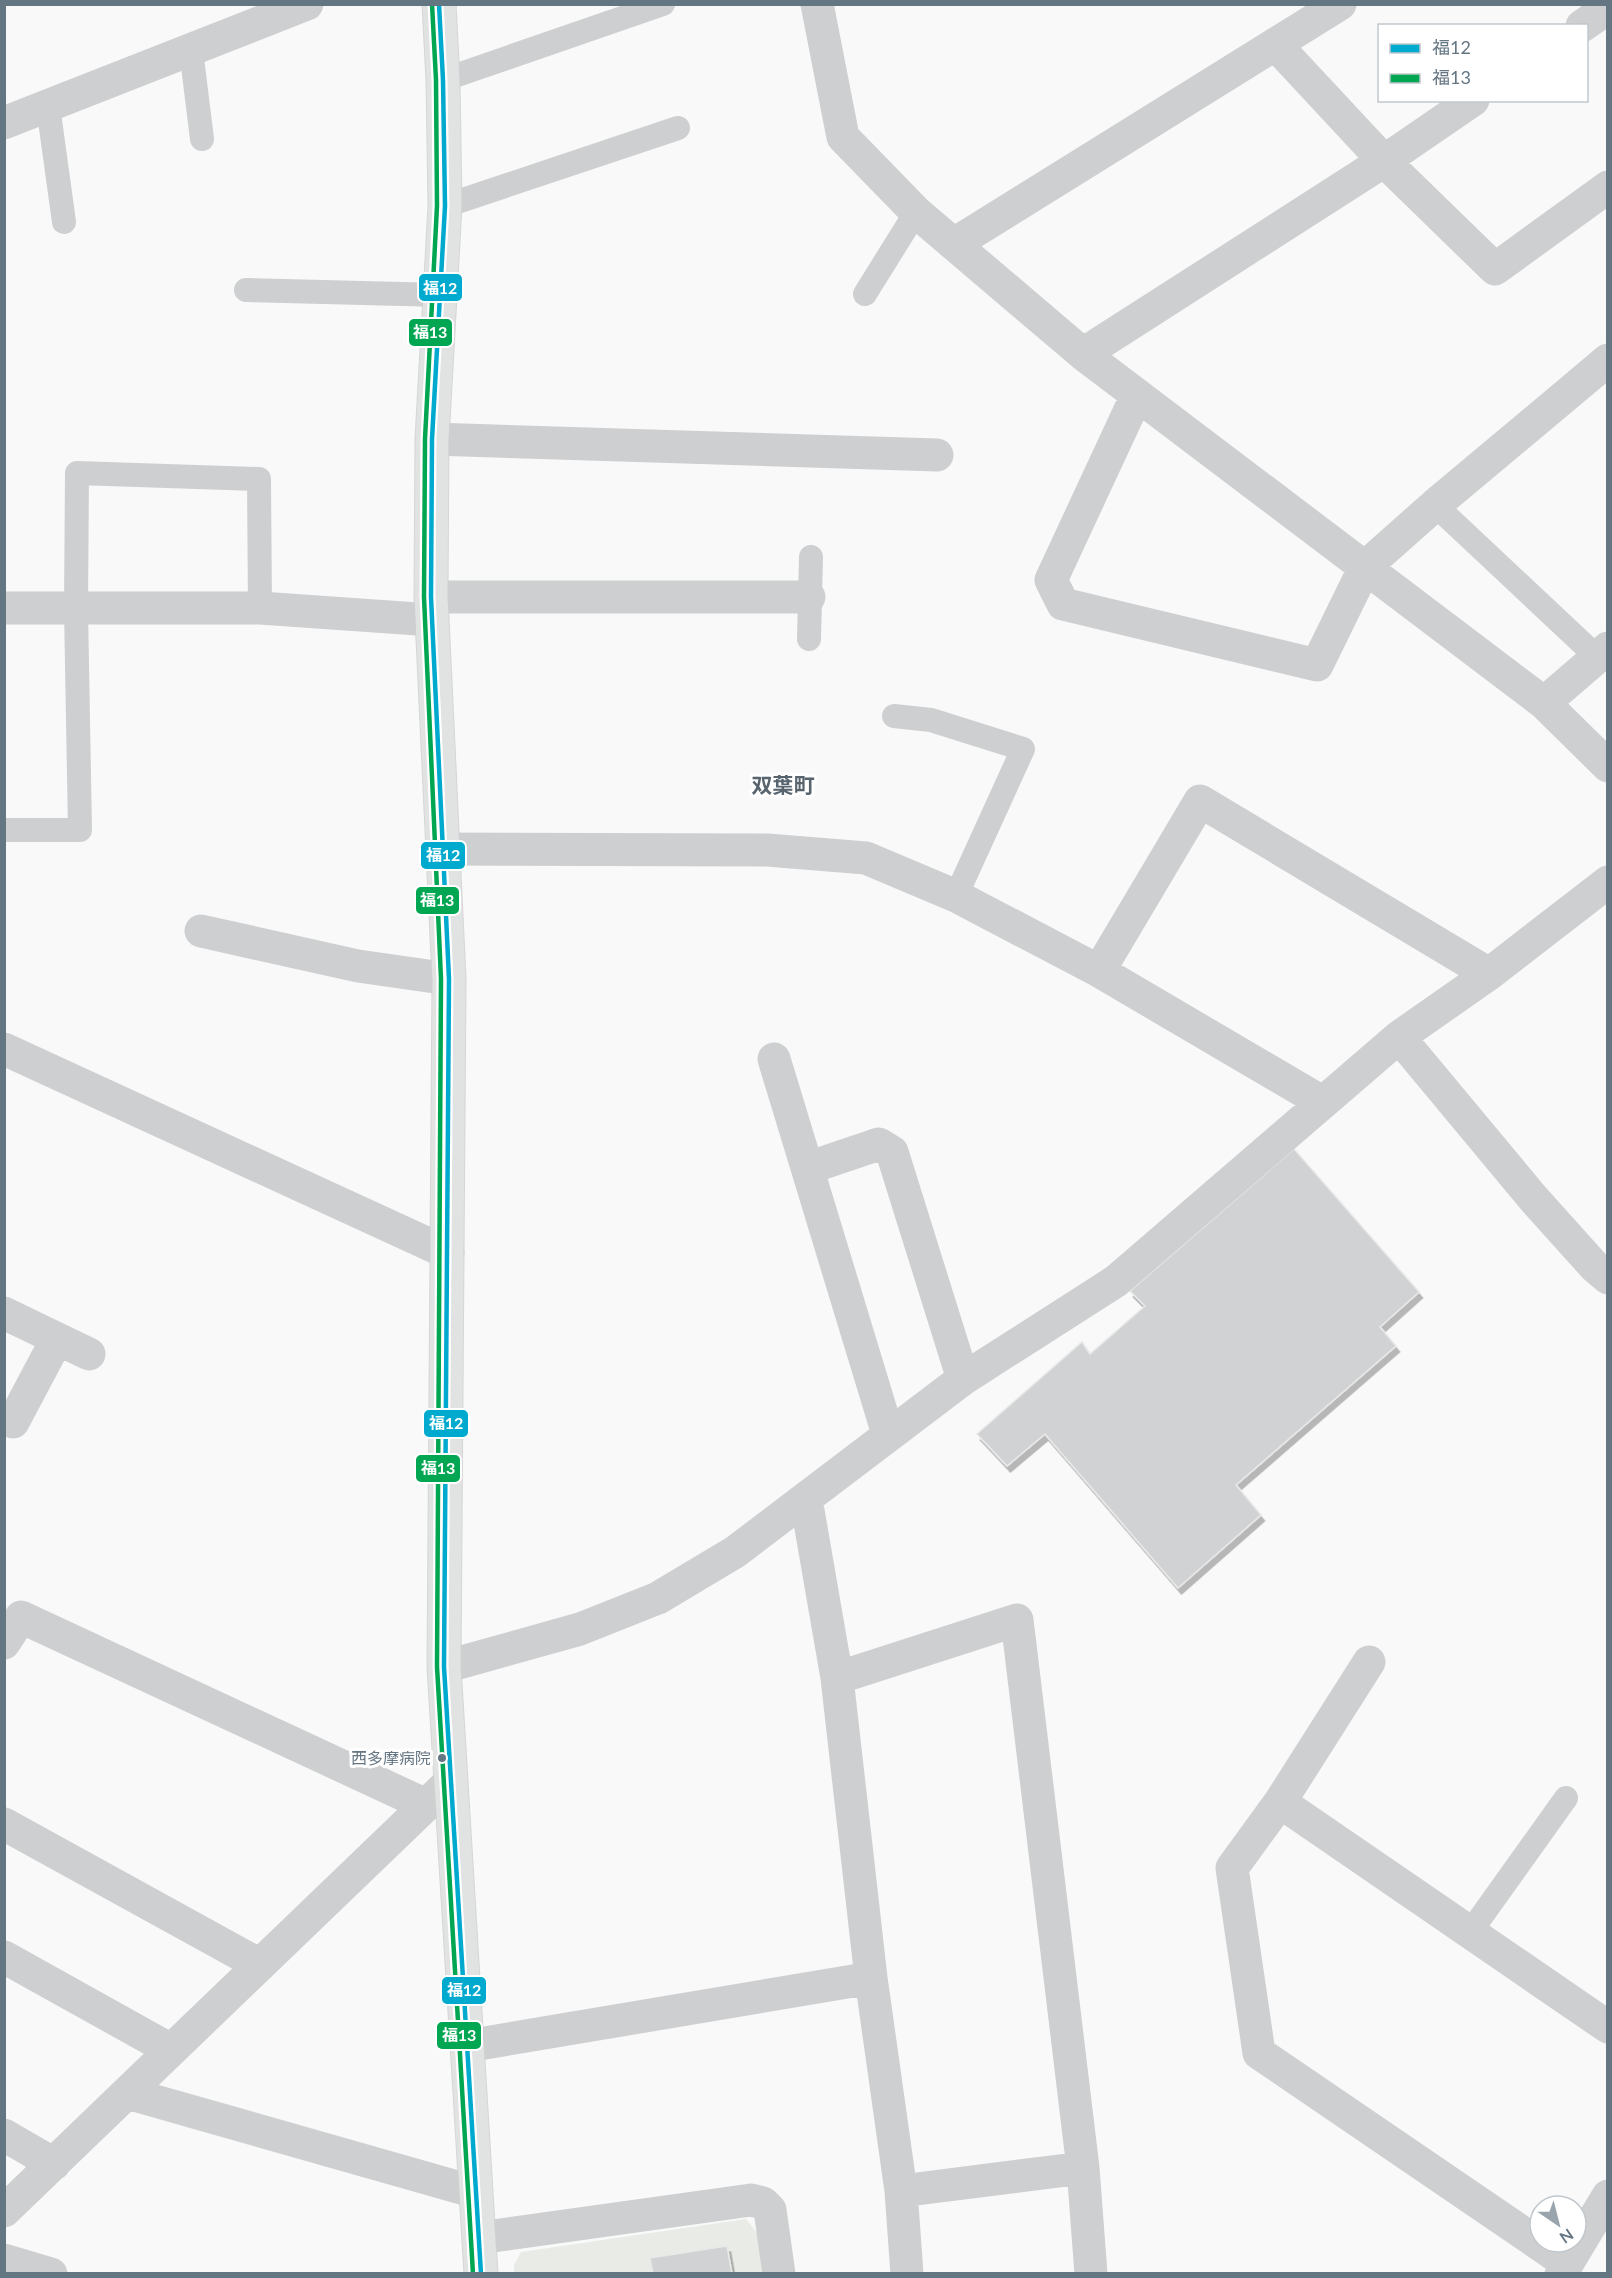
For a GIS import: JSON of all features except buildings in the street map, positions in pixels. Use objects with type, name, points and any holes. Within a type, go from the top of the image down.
[{"type":"main road","points":[[439,4],[445,206],[432,439],[431,609],[449,979],[444,1666],[481,2274]]},
{"type":"street","points":[[4,123],[308,4]]},
{"type":"street","points":[[817,4],[843,137],[916,212],[1083,354],[1544,703],[1608,766]]},
{"type":"street","points":[[954,244],[1340,4]]},
{"type":"street","points":[[1585,24],[1608,8]]},
{"type":"street","points":[[1275,44],[1384,161],[1495,269],[1608,187]]},
{"type":"street","points":[[1083,354],[1384,161],[1470,102]]},
{"type":"street","points":[[1137,395],[1051,580],[1063,604],[1317,665],[1365,567],[1435,505],[1608,360]]},
{"type":"street","points":[[432,439],[937,455]]},
{"type":"street","points":[[4,608],[431,609],[809,597]]},
{"type":"street","points":[[1544,703],[1602,652]]},
{"type":"street","points":[[1099,971],[1200,801],[1489,974]]},
{"type":"street","points":[[442,849],[766,850],[866,858],[956,896],[1099,971],[1322,1102]]},
{"type":"street","points":[[444,1666],[580,1629],[658,1598],[735,1552],[963,1379],[1116,1281],[1399,1037],[1489,974],[1608,882]]},
{"type":"street","points":[[201,931],[358,966],[449,979]]},
{"type":"street","points":[[1399,1037],[1533,1198],[1594,1267],[1608,1278]]},
{"type":"street","points":[[4,1048],[448,1253]]},
{"type":"street","points":[[774,1059],[888,1434]]},
{"type":"street","points":[[808,1168],[879,1144],[892,1152],[963,1379]]},
{"type":"street","points":[[4,1314],[89,1354]]},
{"type":"street","points":[[13,1422],[57,1339]]},
{"type":"street","points":[[806,1499],[837,1678],[871,1978],[901,2191],[907,2274]]},
{"type":"street","points":[[4,1643],[21,1617],[426,1805]]},
{"type":"street","points":[[837,1678],[1017,1620],[1083,2168],[1091,2274]]},
{"type":"street","points":[[1369,1662],[1280,1802],[1232,1868],[1259,2053],[1564,2268],[1608,2196]]},
{"type":"street","points":[[4,2211],[452,1781]]},
{"type":"street","points":[[1280,1802],[1608,2026]]},
{"type":"street","points":[[4,1824],[260,1965]]},
{"type":"street","points":[[4,1957],[171,2050]]},
{"type":"street","points":[[467,2046],[871,1978]]},
{"type":"street","points":[[127,2093],[475,2192]]},
{"type":"street","points":[[4,2135],[54,2164]]},
{"type":"street","points":[[901,2191],[1083,2168]]},
{"type":"street","points":[[479,2238],[751,2200],[763,2203],[770,2210],[778,2274]]},
{"type":"street","points":[[4,2260],[51,2274]]},
{"type":"lane","points":[[443,80],[606,14],[663,4]]},
{"type":"lane","points":[[191,50],[202,139]]},
{"type":"lane","points":[[48,106],[64,222]]},
{"type":"lane","points":[[445,206],[678,128]]},
{"type":"lane","points":[[865,294],[916,212]]},
{"type":"lane","points":[[246,291],[441,295]]},
{"type":"lane","points":[[4,830],[80,830],[76,473],[259,479],[261,608]]},
{"type":"lane","points":[[1435,505],[1602,652]]},
{"type":"lane","points":[[809,639],[811,557]]},
{"type":"lane","points":[[894,716],[932,720],[1023,749],[956,896]]},
{"type":"lane","points":[[1471,1931],[1566,1798]]},
{"type":"shaded area","points":[[746,2219],[758,2234],[763,2273],[514,2274],[514,2265],[521,2252]]},
{"type":"transit line","name":"福13","points":[[432,4],[436,80],[437,206],[425,439],[424,597],[441,979],[437,1667],[473,2274]]},
{"type":"transit line","name":"福12","points":[[439,4],[445,206],[432,439],[431,597],[449,979],[444,1667],[481,2274]]},
{"type":"place","name":"西多摩病院","points":[[442,1758]]},
{"type":"district","name":"双葉町","points":[[783,786]]}]
